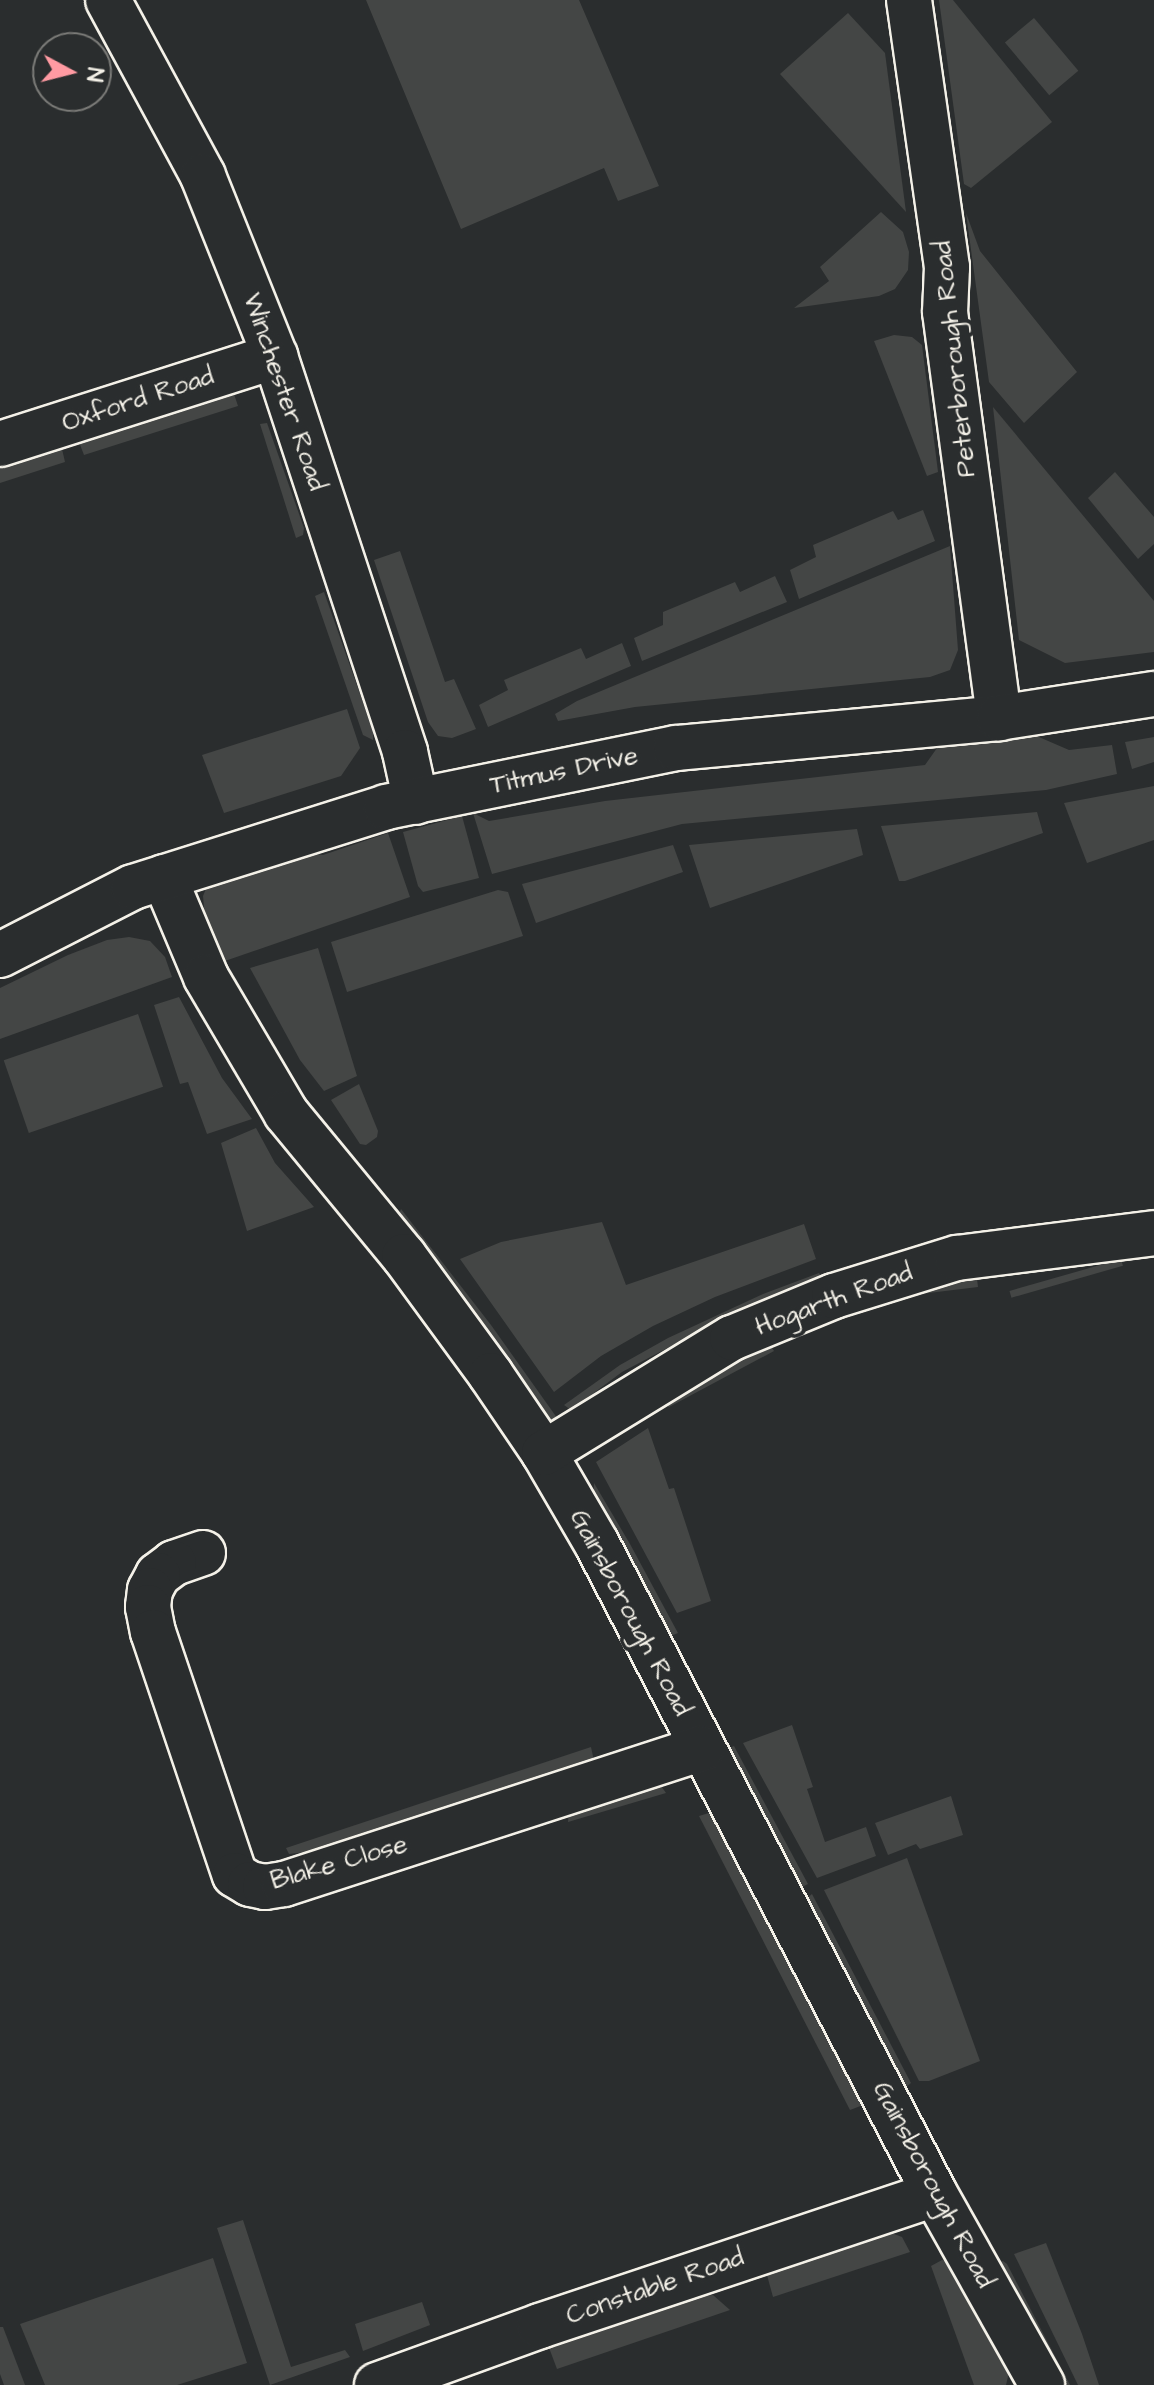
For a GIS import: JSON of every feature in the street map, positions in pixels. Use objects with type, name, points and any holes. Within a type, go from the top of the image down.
[{"type":"street","name":"Winchester Road","points":[[108,0],[203,176],[275,356],[405,752],[416,802]]},
{"type":"street","name":"Peterborough Road","points":[[909,0],[947,267],[945,312],[999,718]]},
{"type":"street","name":"Oxford Road","points":[[0,444],[275,356]]},
{"type":"street","name":"Titmus Drive","points":[[0,955],[133,887],[386,807],[676,748],[999,718],[1154,694]]},
{"type":"street","name":"Gainsborough Road","points":[[164,877],[206,977],[286,1113],[404,1256],[544,1453],[597,1544],[935,2194],[1042,2385]]},
{"type":"street","name":"Hogarth Road","points":[[544,1453],[732,1338],[847,1292],[957,1258],[1154,1233]]},
{"type":"street","name":"Blake Close","points":[[203,1553],[174,1563],[158,1575],[150,1590],[148,1607],[153,1632],[235,1875],[250,1884],[265,1887],[284,1884],[702,1748]]},
{"type":"street","name":"Constable Road","points":[[377,2385],[569,2316],[935,2194]]},
{"type":"shaded area","points":[[366,0],[579,0],[659,186],[618,201],[604,168],[461,229]]},
{"type":"shaded area","points":[[939,0],[953,0],[1052,122],[971,188],[964,184]]},
{"type":"shaded area","points":[[848,13],[885,53],[906,212],[780,74]]},
{"type":"shaded area","points":[[1034,18],[1078,71],[1049,95],[1005,42]]},
{"type":"shaded area","points":[[881,212],[903,232],[909,252],[908,270],[895,289],[879,296],[794,308],[829,281],[820,267]]},
{"type":"shaded area","points":[[966,213],[980,251],[1077,372],[1024,423],[989,382]]},
{"type":"shaded area","points":[[894,335],[912,337],[922,345],[938,472],[927,476],[874,341]]},
{"type":"shaded area","points":[[233,391],[238,406],[84,455],[79,442],[84,433]]},
{"type":"shaded area","points":[[993,407],[1154,601],[1154,652],[1065,663],[1019,640]]},
{"type":"shaded area","points":[[267,423],[304,528],[303,535],[296,538],[260,424]]},
{"type":"shaded area","points":[[52,447],[62,449],[65,462],[0,483],[0,462]]},
{"type":"shaded area","points":[[1115,472],[1154,517],[1154,544],[1138,559],[1088,498]]},
{"type":"shaded area","points":[[923,510],[935,541],[799,599],[790,570],[816,557],[813,545],[893,511],[898,520]]},
{"type":"shaded area","points":[[950,546],[958,650],[950,670],[930,677],[635,707],[558,721],[555,714],[577,701]]},
{"type":"shaded area","points":[[400,551],[445,682],[454,679],[476,729],[452,738],[438,736],[428,722],[374,560]]},
{"type":"shaded area","points":[[775,576],[787,602],[642,661],[634,638],[663,625],[663,612],[735,582],[740,592]]},
{"type":"shaded area","points":[[324,592],[373,731],[373,740],[363,735],[315,596]]},
{"type":"shaded area","points":[[622,643],[631,666],[488,727],[479,705],[508,690],[504,680],[581,648],[586,659]]},
{"type":"shaded area","points":[[347,709],[360,748],[341,776],[224,813],[202,755]]},
{"type":"shaded area","points":[[1032,734],[1069,750],[1112,745],[1117,774],[1046,790],[682,824],[492,874],[473,813],[489,821],[605,801],[925,765],[942,741]]},
{"type":"shaded area","points":[[1154,737],[1154,762],[1132,769],[1125,742]]},
{"type":"shaded area","points":[[1154,786],[1154,840],[1087,863],[1064,803]]},
{"type":"shaded area","points":[[1037,812],[1043,833],[905,881],[899,881],[881,826]]},
{"type":"shaded area","points":[[462,816],[479,878],[423,892],[418,886],[403,832]]},
{"type":"shaded area","points":[[857,829],[863,855],[710,908],[689,845]]},
{"type":"shaded area","points":[[388,833],[410,897],[222,962],[205,918],[203,896],[209,881],[301,852],[323,855]]},
{"type":"shaded area","points":[[673,845],[683,872],[536,923],[522,884]]},
{"type":"shaded area","points":[[498,890],[508,892],[523,936],[347,992],[331,942]]},
{"type":"shaded area","points":[[129,937],[150,941],[165,957],[172,977],[0,1039],[0,988],[68,955],[107,940]]},
{"type":"shaded area","points":[[318,948],[357,1076],[324,1091],[300,1060],[250,968]]},
{"type":"shaded area","points":[[179,997],[222,1078],[252,1119],[207,1134],[188,1082],[180,1084],[154,1005]]},
{"type":"shaded area","points":[[138,1014],[163,1087],[29,1133],[4,1060]]},
{"type":"shaded area","points":[[359,1084],[378,1131],[377,1137],[366,1145],[360,1144],[331,1100]]},
{"type":"shaded area","points":[[256,1128],[275,1163],[314,1207],[247,1231],[221,1143]]},
{"type":"shaded area","points":[[401,1209],[491,1325],[560,1422],[552,1425],[399,1214]]},
{"type":"shaded area","points":[[602,1222],[626,1285],[804,1224],[816,1259],[715,1297],[653,1326],[601,1356],[554,1392],[460,1259],[501,1242]]},
{"type":"shaded area","points":[[1121,1259],[1123,1266],[1011,1298],[1009,1291]]},
{"type":"shaded area","points":[[819,1273],[823,1279],[715,1323],[622,1372],[571,1410],[564,1405],[620,1365],[668,1338],[763,1294]]},
{"type":"shaded area","points":[[977,1279],[978,1287],[888,1298],[887,1290]]},
{"type":"shaded area","points":[[770,1344],[774,1351],[669,1407],[663,1403]]},
{"type":"shaded area","points":[[648,1428],[669,1489],[674,1488],[711,1601],[677,1613],[596,1462]]},
{"type":"shaded area","points":[[594,1483],[678,1633],[666,1638],[593,1502]]},
{"type":"shaded area","points":[[792,1725],[813,1787],[807,1789],[825,1842],[866,1827],[876,1856],[817,1878],[743,1743]]},
{"type":"shaded area","points":[[734,1746],[808,1884],[800,1888],[727,1749]]},
{"type":"shaded area","points":[[591,1747],[594,1761],[315,1851],[289,1854],[286,1848]]},
{"type":"shaded area","points":[[659,1783],[666,1793],[568,1822],[569,1811]]},
{"type":"shaded area","points":[[951,1796],[963,1835],[920,1849],[916,1844],[888,1855],[875,1823]]},
{"type":"shaded area","points":[[712,1812],[871,2102],[850,2110],[699,1816]]},
{"type":"shaded area","points":[[907,1858],[980,2061],[929,2081],[919,2081],[824,1890]]},
{"type":"shaded area","points":[[812,1894],[911,2083],[906,2087],[806,1899]]},
{"type":"shaded area","points":[[243,2220],[291,2367],[345,2350],[350,2357],[270,2385],[217,2228]]},
{"type":"shaded area","points":[[889,2232],[902,2237],[910,2252],[773,2297],[767,2275],[770,2270]]},
{"type":"shaded area","points":[[1046,2243],[1099,2385],[1078,2385],[1014,2254]]},
{"type":"shaded area","points":[[213,2258],[247,2363],[177,2385],[45,2385],[20,2324]]},
{"type":"shaded area","points":[[942,2260],[955,2263],[1010,2368],[1006,2385],[974,2385],[931,2266]]},
{"type":"shaded area","points":[[1003,2261],[1070,2385],[1058,2385],[997,2263]]},
{"type":"shaded area","points":[[713,2295],[730,2310],[557,2369],[548,2345],[696,2297]]},
{"type":"shaded area","points":[[422,2302],[430,2325],[363,2351],[355,2324]]},
{"type":"shaded area","points":[[0,2327],[3,2327],[25,2385],[4,2385],[0,2374]]}]
